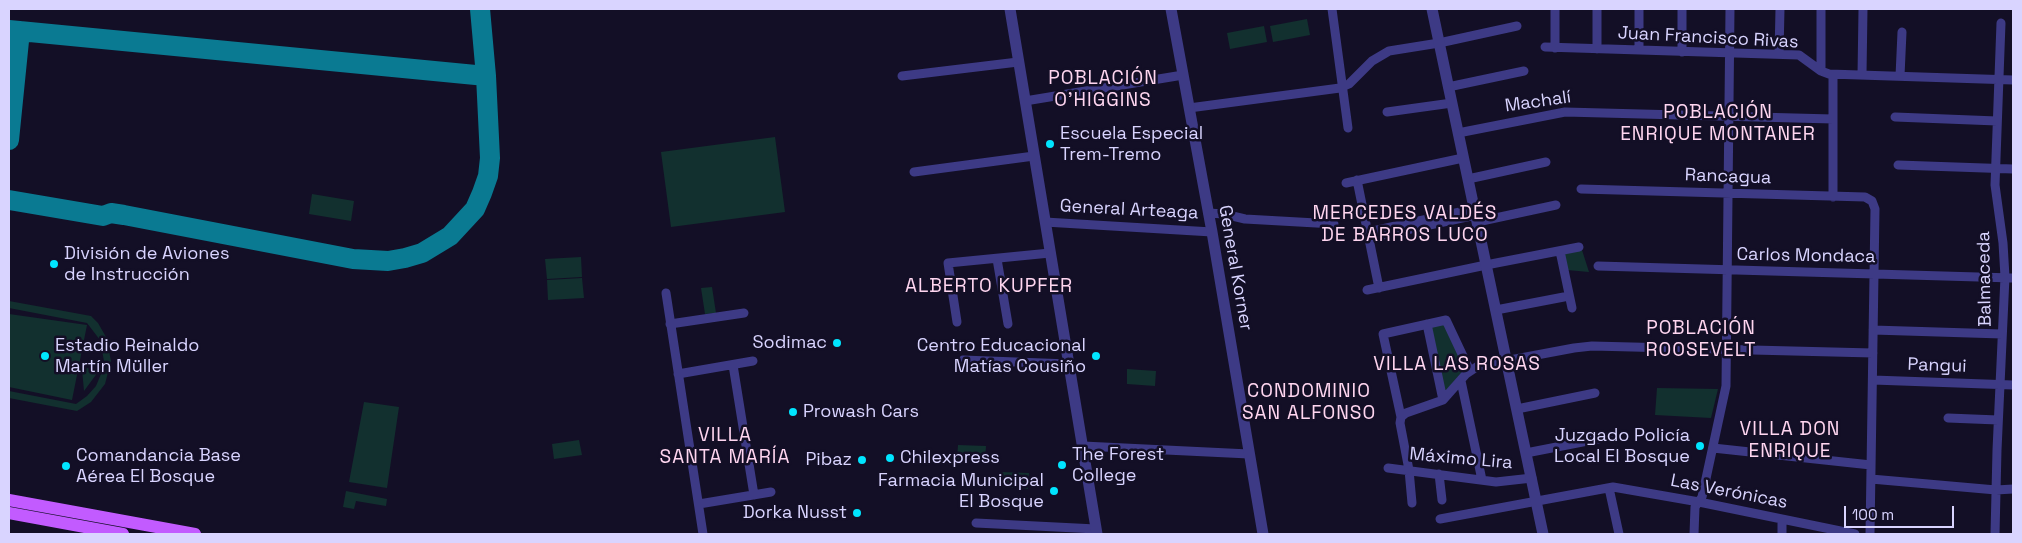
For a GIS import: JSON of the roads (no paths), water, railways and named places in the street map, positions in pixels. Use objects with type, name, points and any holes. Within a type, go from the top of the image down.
[{"type":"main road","points":[[9,500],[124,534]]},
{"type":"main road","points":[[9,513],[107,528],[196,534]]},
{"type":"street","points":[[976,523],[1096,532],[1010,9]]},
{"type":"street","name":"General Korner","points":[[1171,9],[1212,232],[1263,534]]},
{"type":"street","points":[[1332,9],[1348,128]]},
{"type":"street","points":[[1432,9],[1544,534]]},
{"type":"street","name":"Juan Francisco Rivas","points":[[1555,9],[1550,48],[1779,54],[1802,56],[1821,71],[1833,74],[2013,80]]},
{"type":"street","points":[[1597,49],[1598,9]]},
{"type":"street","points":[[1639,9],[1639,50]]},
{"type":"street","points":[[1682,9],[1682,52]]},
{"type":"street","points":[[1694,534],[1695,507],[1702,497],[1726,392],[1730,9]]},
{"type":"street","points":[[1779,54],[1780,9]]},
{"type":"street","points":[[1821,9],[1821,71]]},
{"type":"street","points":[[1862,75],[1863,9]]},
{"type":"street","name":"Balmaceda","points":[[1996,534],[2002,334],[2009,278],[1995,185],[2000,79],[2000,24]]},
{"type":"street","points":[[1189,108],[1343,87],[1353,81],[1372,60],[1395,49],[1439,43],[1517,26]]},
{"type":"street","points":[[1900,76],[1902,32]]},
{"type":"street","points":[[902,76],[1018,62]]},
{"type":"street","points":[[1448,88],[1524,72]]},
{"type":"street","points":[[1025,101],[1183,74]]},
{"type":"street","points":[[1833,74],[1833,196]]},
{"type":"street","points":[[1387,112],[1452,103]]},
{"type":"street","name":"Machalí","points":[[1458,133],[1559,112],[1833,119]]},
{"type":"street","points":[[1895,117],[1997,121]]},
{"type":"street","points":[[914,172],[1034,156]]},
{"type":"street","points":[[1346,183],[1464,158]]},
{"type":"street","points":[[1468,179],[1546,162]]},
{"type":"street","points":[[1898,165],[2013,169]]},
{"type":"street","points":[[1357,180],[1380,288]]},
{"type":"street","name":"Rancagua","points":[[1582,190],[1865,197],[1872,201],[1875,208],[1874,274]]},
{"type":"street","points":[[1368,235],[1476,216],[1556,205]]},
{"type":"street","points":[[1208,213],[1224,214],[1245,219],[1334,224]]},
{"type":"street","name":"General Arteaga","points":[[1045,222],[1212,232]]},
{"type":"street","points":[[1367,290],[1579,248]]},
{"type":"street","points":[[1560,251],[1572,308]]},
{"type":"street","points":[[958,322],[948,263],[1050,253]]},
{"type":"street","points":[[997,259],[1008,324]]},
{"type":"street","name":"Carlos Mondaca","points":[[1598,266],[2009,278]]},
{"type":"street","points":[[1870,534],[1874,274]]},
{"type":"street","points":[[666,293],[704,534]]},
{"type":"street","points":[[1496,310],[1570,296]]},
{"type":"street","points":[[670,324],[744,313]]},
{"type":"street","points":[[1412,503],[1409,470],[1400,424],[1401,417],[1383,334],[1446,320],[1470,371]]},
{"type":"street","points":[[1426,324],[1443,400]]},
{"type":"street","points":[[1873,330],[2002,334]]},
{"type":"street","points":[[1401,417],[1406,413],[1443,400],[1470,371],[1481,364],[1574,348],[1592,346],[1873,353]]},
{"type":"street","points":[[963,360],[1069,364]]},
{"type":"street","points":[[678,374],[753,361]]},
{"type":"street","points":[[733,365],[754,495]]},
{"type":"street","name":"Pangui","points":[[1873,380],[2013,385]]},
{"type":"street","points":[[1460,381],[1482,480]]},
{"type":"street","points":[[1517,409],[1595,393]]},
{"type":"street","points":[[1948,418],[1998,420]]},
{"type":"street","points":[[1526,453],[1608,437]]},
{"type":"street","points":[[1083,446],[1249,454]]},
{"type":"street","points":[[1713,448],[1871,464]]},
{"type":"street","name":"Máximo Lira","points":[[1388,468],[1505,482],[1532,478]]},
{"type":"street","points":[[1439,474],[1442,500]]},
{"type":"street","points":[[1871,479],[1996,490],[2013,489]]},
{"type":"street","points":[[1609,488],[1619,534]]},
{"type":"street","name":"Las Verónicas","points":[[1440,519],[1609,488],[1699,502],[1855,534]]},
{"type":"street","points":[[699,504],[771,492]]},
{"type":"street","points":[[1782,519],[1782,534]]},
{"type":"place","name":"Escuela Especial Trem-Tremo","points":[[1050,144]]},
{"type":"place","name":"División de Aviones de Instrucción","points":[[54,264]]},
{"type":"place","name":"Sodimac","points":[[837,343]]},
{"type":"place","name":"Estadio Reinaldo Martín Müller","points":[[45,356]]},
{"type":"place","name":"Centro Educacional Matías Cousiño","points":[[1096,356]]},
{"type":"place","name":"Prowash Cars","points":[[793,412]]},
{"type":"place","name":"Juzgado Policía Local El Bosque","points":[[1700,446]]},
{"type":"place","name":"Chilexpress","points":[[890,458]]},
{"type":"place","name":"Pibaz","points":[[862,460]]},
{"type":"place","name":"The Forest College","points":[[1062,465]]},
{"type":"place","name":"Comandancia Base Aérea El Bosque","points":[[66,466]]},
{"type":"place","name":"Farmacia Municipal El Bosque","points":[[1054,491]]},
{"type":"place","name":"Dorka Nusst","points":[[857,513]]},
{"type":"district","name":"POBLACIÓN O'HIGGINS","points":[[1103,90]]},
{"type":"district","name":"POBLACIÓN ENRIQUE MONTANER","points":[[1718,124]]},
{"type":"district","name":"MERCEDES VALDÉS DE BARROS LUCO","points":[[1405,225]]},
{"type":"district","name":"ALBERTO KUPFER","points":[[989,287]]},
{"type":"district","name":"POBLACIÓN ROOSEVELT","points":[[1701,340]]},
{"type":"district","name":"VILLA LAS ROSAS","points":[[1457,365]]},
{"type":"district","name":"CONDOMINIO SAN ALFONSO","points":[[1309,403]]},
{"type":"district","name":"VILLA DON ENRIQUE","points":[[1790,441]]},
{"type":"district","name":"VILLA SANTA MARÍA","points":[[725,447]]}]
